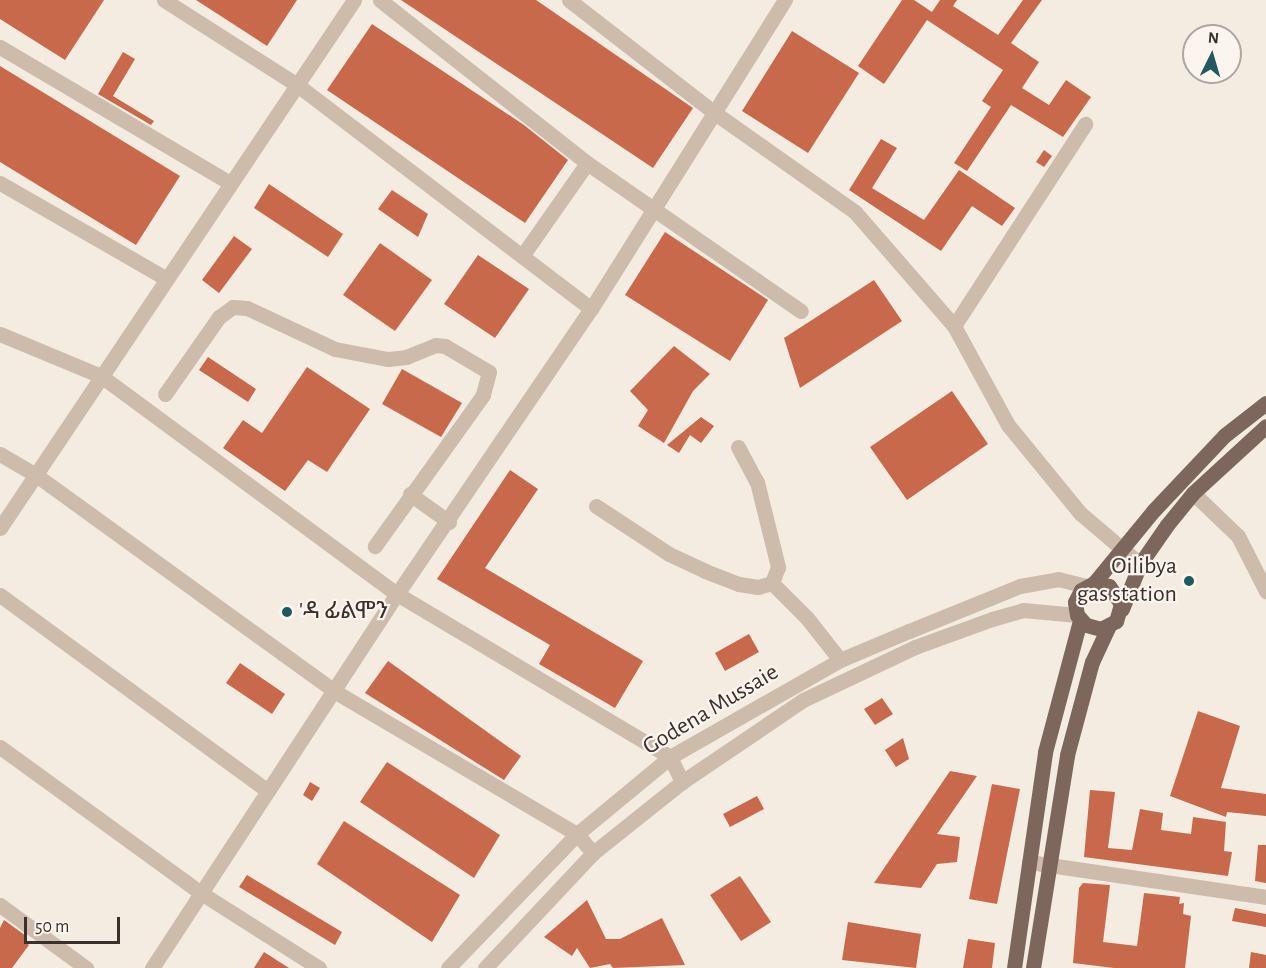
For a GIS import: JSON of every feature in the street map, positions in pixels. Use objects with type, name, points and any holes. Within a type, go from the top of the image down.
[{"type":"main road","points":[[1014,968],[1045,752],[1079,618],[1077,596],[1090,585],[1184,477],[1244,421],[1266,404]]},
{"type":"main road","points":[[1033,968],[1067,754],[1092,662],[1108,627],[1120,612],[1140,564],[1193,494],[1260,430],[1244,421]]},
{"type":"main road","points":[[1090,585],[1115,590],[1120,612]]},
{"type":"main road","points":[[1079,618],[1093,628],[1108,627]]},
{"type":"main road","points":[[1045,752],[1067,754]]},
{"type":"main road","points":[[1020,925],[1039,928]]},
{"type":"street","points":[[164,0],[296,84],[591,309]]},
{"type":"street","points":[[0,528],[165,278],[354,0]]},
{"type":"street","points":[[380,0],[587,163],[801,311]]},
{"type":"street","points":[[569,0],[712,111],[836,195],[954,326],[1008,425],[1080,513],[1140,564]]},
{"type":"street","points":[[152,968],[397,594],[591,309],[712,111],[784,0]]},
{"type":"street","points":[[0,47],[230,183]]},
{"type":"street","points":[[954,326],[1085,124]]},
{"type":"street","points":[[522,256],[587,163]]},
{"type":"street","points":[[0,183],[165,278]]},
{"type":"street","points":[[165,394],[219,317],[232,307],[247,308],[310,341],[351,353],[388,359],[406,357],[435,345],[459,351],[489,372],[488,385],[375,546]]},
{"type":"street","points":[[0,334],[101,376],[397,594],[670,756],[682,782]]},
{"type":"street","points":[[738,447],[757,482],[778,567],[772,583]]},
{"type":"street","points":[[0,454],[36,475],[334,692],[577,834],[594,853]]},
{"type":"street","points":[[410,494],[448,522]]},
{"type":"street","points":[[1193,494],[1238,536],[1266,591]]},
{"type":"street","points":[[596,506],[669,554],[705,571],[739,584],[758,587],[772,583]]},
{"type":"street","name":"Godena Mussaie","points":[[448,968],[577,834],[670,756],[840,660],[909,631],[1020,586],[1058,579],[1090,585]]},
{"type":"street","points":[[772,583],[807,618],[840,660]]},
{"type":"street","points":[[0,596],[268,790]]},
{"type":"street","name":"Godena Mussaie","points":[[485,968],[594,853],[682,782],[803,700],[915,647],[1023,610],[1079,618]]},
{"type":"street","points":[[909,631],[915,647]]},
{"type":"street","points":[[0,747],[201,893],[319,968]]},
{"type":"street","points":[[1029,862],[1266,897]]},
{"type":"street","points":[[0,905],[86,968]]},
{"type":"building","points":[[0,0],[104,0],[65,60],[0,19]]},
{"type":"building","points":[[196,0],[297,0],[267,46]]},
{"type":"building","points":[[401,0],[536,0],[693,108],[653,168]]},
{"type":"building","points":[[902,0],[914,0],[932,12],[940,0],[957,0],[953,6],[998,35],[1023,0],[1042,0],[1011,43],[1039,62],[1022,88],[1049,105],[1066,80],[1091,97],[1063,137],[1011,105],[967,171],[954,163],[991,107],[982,101],[1003,70],[927,20],[884,84],[858,66]]},
{"type":"building","points":[[372,24],[524,125],[568,160],[525,223],[327,90]]},
{"type":"building","points":[[792,31],[859,73],[808,153],[742,111]]},
{"type":"building","points":[[123,52],[135,59],[113,96],[154,121],[151,125],[98,94]]},
{"type":"building","points":[[0,66],[180,176],[136,245],[0,162]]},
{"type":"building","points":[[881,139],[897,148],[872,188],[924,220],[959,170],[1015,208],[1002,226],[972,206],[941,251],[849,190]]},
{"type":"building","points":[[1044,150],[1052,156],[1044,167],[1036,162]]},
{"type":"building","points":[[269,184],[343,234],[328,257],[254,208]]},
{"type":"building","points":[[392,190],[428,214],[418,237],[378,209]]},
{"type":"building","points":[[665,232],[768,300],[730,361],[625,295]]},
{"type":"building","points":[[234,236],[252,249],[219,293],[202,280]]},
{"type":"building","points":[[380,243],[432,280],[395,331],[343,295]]},
{"type":"building","points":[[478,255],[529,289],[495,338],[444,304]]},
{"type":"building","points":[[874,280],[902,321],[800,388],[784,338]]},
{"type":"building","points":[[674,346],[710,374],[693,391],[664,443],[638,426],[648,410],[630,391]]},
{"type":"building","points":[[208,357],[256,389],[248,402],[199,370]]},
{"type":"building","points":[[307,367],[370,409],[327,472],[308,460],[285,491],[223,448],[243,420],[262,433]]},
{"type":"building","points":[[402,369],[462,403],[441,437],[382,404]]},
{"type":"building","points":[[952,391],[988,444],[907,500],[870,447]]},
{"type":"building","points":[[701,417],[714,426],[701,443],[690,435],[679,453],[667,445]]},
{"type":"building","points":[[510,470],[538,489],[485,568],[643,661],[615,708],[539,664],[550,645],[437,579]]},
{"type":"building","points":[[749,634],[759,652],[725,671],[715,653]]},
{"type":"building","points":[[388,661],[521,756],[504,780],[365,693]]},
{"type":"building","points":[[240,663],[285,694],[272,714],[226,683]]},
{"type":"building","points":[[882,698],[893,714],[875,725],[864,709]]},
{"type":"building","points":[[1198,711],[1240,726],[1221,788],[1266,794],[1266,816],[1227,812],[1226,817],[1170,796]]},
{"type":"building","points":[[903,738],[909,759],[896,767],[885,750]]},
{"type":"building","points":[[387,762],[500,835],[474,878],[360,802]]},
{"type":"building","points":[[950,771],[977,776],[937,834],[960,837],[957,862],[937,864],[921,888],[874,883]]},
{"type":"building","points":[[310,782],[320,788],[312,801],[303,795]]},
{"type":"building","points":[[992,784],[1020,789],[997,904],[969,899]]},
{"type":"building","points":[[1090,790],[1115,792],[1108,848],[1132,850],[1140,809],[1163,813],[1161,830],[1191,834],[1193,817],[1226,822],[1224,851],[1232,852],[1228,876],[1084,857]]},
{"type":"building","points":[[757,796],[764,809],[730,827],[723,814]]},
{"type":"building","points":[[344,821],[460,895],[432,942],[317,864]]},
{"type":"building","points":[[1258,845],[1266,845],[1266,883],[1255,881]]},
{"type":"building","points":[[247,875],[342,932],[335,945],[239,887]]},
{"type":"building","points":[[740,876],[771,922],[741,941],[710,895]]},
{"type":"building","points":[[1083,883],[1110,885],[1103,942],[1137,946],[1144,893],[1180,897],[1179,904],[1184,903],[1183,914],[1191,916],[1185,968],[1114,968],[1073,963],[1079,888]]},
{"type":"building","points":[[587,900],[606,939],[620,939],[662,918],[685,965],[613,968],[610,964],[590,968],[577,948],[572,956],[544,937]]},
{"type":"building","points":[[1235,908],[1266,914],[1266,927],[1232,921]]},
{"type":"building","points":[[4,920],[26,936],[24,941],[29,945],[12,968],[0,968],[0,928]]},
{"type":"building","points":[[848,922],[921,934],[916,968],[842,960]]},
{"type":"building","points":[[968,939],[995,943],[992,968],[963,968]]},
{"type":"building","points":[[264,952],[289,968],[254,968]]},
{"type":"building","points":[[1251,952],[1266,955],[1266,968],[1249,968]]},
{"type":"place","name":"Oilibya gas station","points":[[1189,581]]},
{"type":"place","name":"'ዳ ፊልሞን","points":[[287,612]]}]
